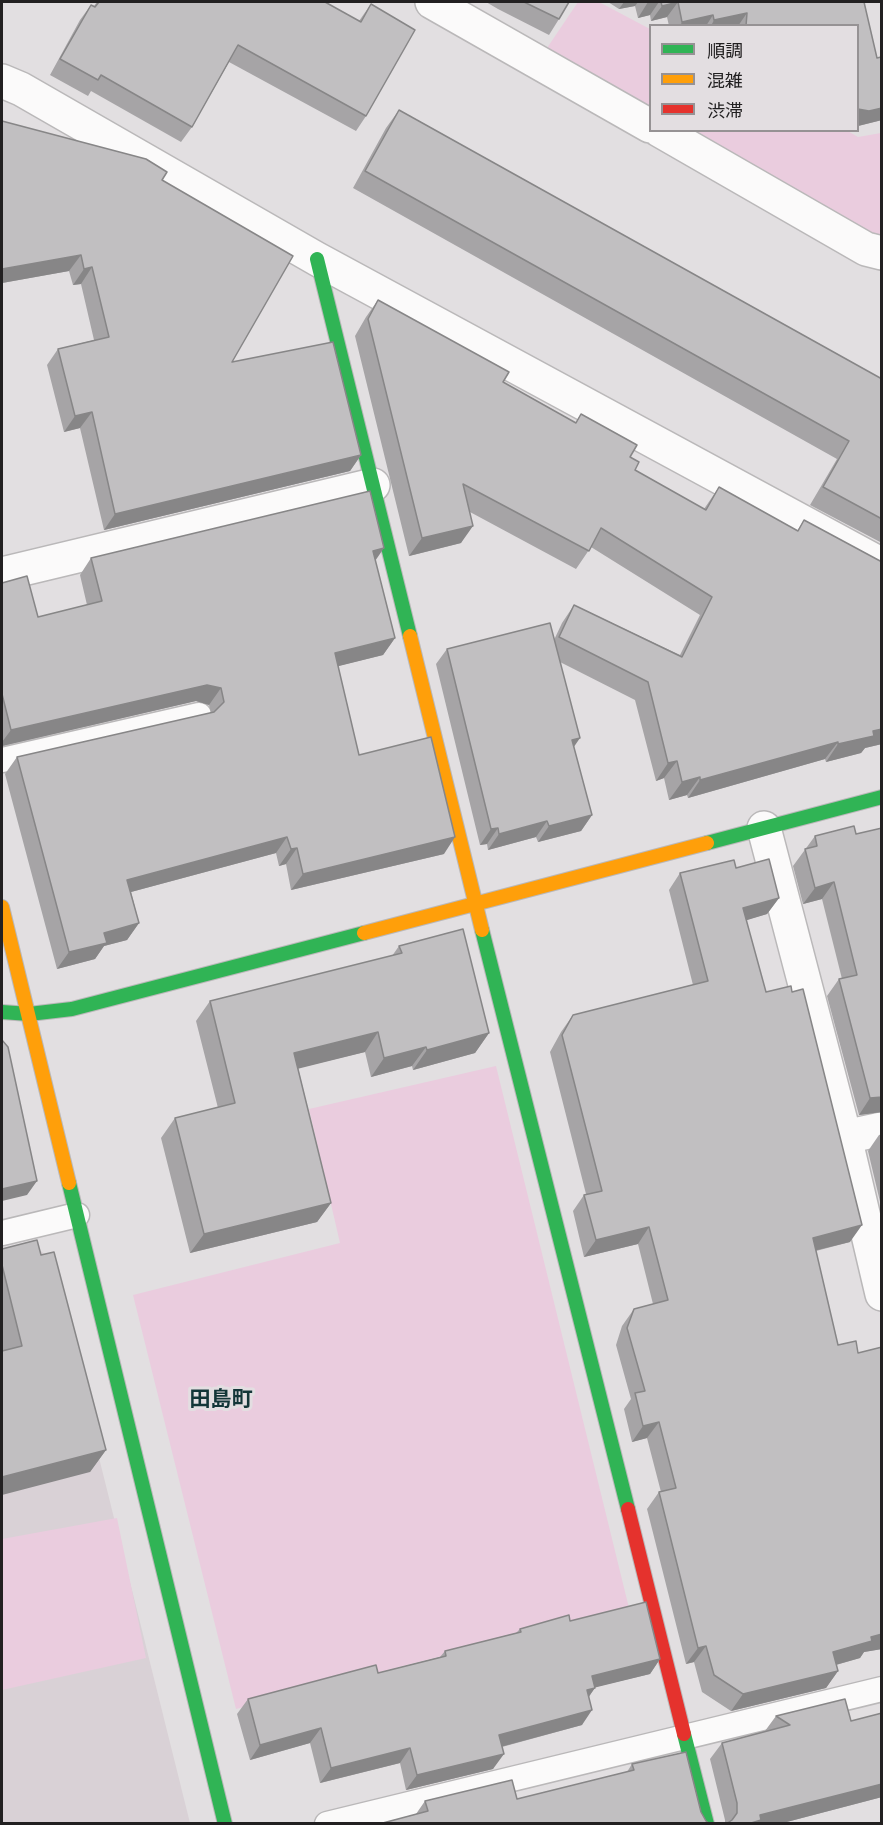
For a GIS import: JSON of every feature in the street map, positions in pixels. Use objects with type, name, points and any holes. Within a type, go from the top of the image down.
[{"type":"street","points":[[432,2],[649,125]]},
{"type":"street","points":[[2,81],[21,89],[317,259],[882,565]]},
{"type":"street","points":[[662,132],[866,249],[882,253]]},
{"type":"street","points":[[317,259],[475,903],[707,1824]]},
{"type":"street","points":[[2,574],[373,485]]},
{"type":"street","points":[[2,1012],[29,1014],[72,1009],[882,797]]},
{"type":"street","points":[[764,828],[845,1137],[882,1294]]},
{"type":"street","points":[[2,907],[225,1824]]},
{"type":"street","points":[[845,1137],[882,1129]]},
{"type":"lane","points":[[2,760],[199,714]]},
{"type":"lane","points":[[2,1233],[77,1215]]},
{"type":"lane","points":[[327,1824],[882,1689]]},
{"type":"shaded area","points":[[578,2],[599,2],[649,28],[649,109],[545,51]]},
{"type":"shaded area","points":[[688,132],[849,132],[858,137],[881,133],[881,240]]},
{"type":"shaded area","points":[[496,1066],[629,1608],[236,1709],[133,1295],[340,1243],[309,1109]]},
{"type":"shaded area","points":[[30,1243],[49,1257],[190,1823],[2,1823],[2,1250]]},
{"type":"shaded area","points":[[117,1518],[146,1658],[2,1690],[2,1539]]},
{"type":"building","points":[[99,2],[325,2],[361,22],[371,4],[415,30],[366,116],[238,45],[192,127],[101,75],[98,80],[60,59],[91,5],[95,7]]},
{"type":"building","points":[[524,2],[569,2],[559,19]]},
{"type":"building","points":[[661,2],[678,2],[662,6]]},
{"type":"building","points":[[678,2],[864,2],[877,58],[882,58],[882,108],[869,111],[859,109],[859,24],[746,24],[747,13],[714,20],[713,15],[682,22]]},
{"type":"building","points":[[399,110],[882,379],[882,519],[823,487],[849,441],[365,171]]},
{"type":"building","points":[[2,121],[146,159],[167,172],[162,180],[293,256],[232,362],[333,342],[361,455],[115,514],[92,412],[75,416],[58,349],[109,337],[92,267],[84,269],[81,255],[2,269]]},
{"type":"building","points":[[378,300],[509,372],[503,382],[576,423],[581,414],[637,445],[630,457],[639,462],[635,470],[706,510],[719,487],[798,531],[804,520],[882,562],[882,729],[873,731],[874,736],[838,744],[838,742],[700,780],[700,777],[682,782],[677,761],[668,763],[648,682],[559,637],[574,605],[682,657],[712,597],[601,528],[589,551],[463,484],[473,526],[422,538],[368,319]]},
{"type":"building","points":[[370,491],[384,548],[373,551],[395,638],[335,653],[359,755],[431,737],[455,837],[303,874],[297,848],[291,849],[287,837],[127,880],[139,923],[104,933],[107,943],[69,952],[17,757],[214,712],[224,702],[221,688],[207,685],[11,730],[2,694],[2,583],[27,576],[38,617],[102,601],[91,558]]},
{"type":"building","points":[[550,623],[580,738],[572,740],[592,815],[549,826],[547,821],[499,834],[498,828],[491,829],[447,649]]},
{"type":"building","points":[[854,826],[856,834],[882,828],[882,1097],[870,1098],[839,979],[857,975],[834,882],[815,888],[805,849],[817,846],[815,836]]},
{"type":"building","points":[[769,859],[779,898],[743,908],[766,992],[791,986],[792,992],[803,989],[862,1225],[813,1238],[838,1345],[856,1341],[858,1353],[882,1347],[882,1634],[871,1637],[872,1641],[833,1652],[838,1671],[743,1694],[714,1675],[706,1646],[698,1648],[659,1492],[676,1488],[659,1422],[643,1426],[635,1393],[645,1391],[627,1328],[634,1309],[668,1300],[649,1227],[596,1240],[584,1195],[602,1191],[562,1035],[573,1015],[708,981],[680,873],[734,860],[736,868]]},
{"type":"building","points":[[463,929],[489,1033],[427,1050],[426,1047],[384,1058],[378,1032],[294,1053],[331,1203],[204,1234],[175,1118],[235,1103],[210,1001],[402,953],[399,946]]},
{"type":"building","points":[[2,1040],[8,1047],[37,1181],[2,1189]]},
{"type":"building","points":[[37,1240],[41,1255],[54,1252],[106,1450],[2,1477],[2,1351],[22,1346],[2,1265],[2,1249]]},
{"type":"building","points":[[646,1602],[660,1659],[592,1676],[595,1688],[587,1690],[592,1710],[499,1735],[504,1754],[417,1775],[410,1748],[331,1768],[321,1728],[260,1745],[248,1699],[376,1665],[378,1673],[446,1656],[445,1651],[521,1632],[520,1629],[569,1615],[570,1621]]},
{"type":"building","points":[[845,1699],[851,1721],[882,1713],[882,1784],[760,1815],[761,1820],[748,1824],[726,1824],[737,1813],[737,1803],[722,1743],[790,1725],[776,1716]]},
{"type":"building","points":[[686,1752],[701,1812],[710,1824],[379,1824],[428,1811],[425,1801],[512,1780],[517,1799],[634,1770],[632,1764]]},
{"type":"traffic: fast","points":[[317,259],[410,636]]},
{"type":"traffic: fast","points":[[707,843],[882,797]]},
{"type":"traffic: fast","points":[[482,930],[628,1509]]},
{"type":"traffic: fast","points":[[2,1012],[29,1014],[72,1009],[364,933]]},
{"type":"traffic: fast","points":[[69,1183],[225,1824]]},
{"type":"traffic: fast","points":[[684,1734],[707,1824]]},
{"type":"traffic: slow","points":[[410,636],[482,930]]},
{"type":"traffic: slow","points":[[364,933],[707,843]]},
{"type":"traffic: slow","points":[[2,907],[69,1183]]},
{"type":"traffic: jam","points":[[628,1509],[684,1734]]},
{"type":"district","name":"田島町","points":[[221,1401]]}]
